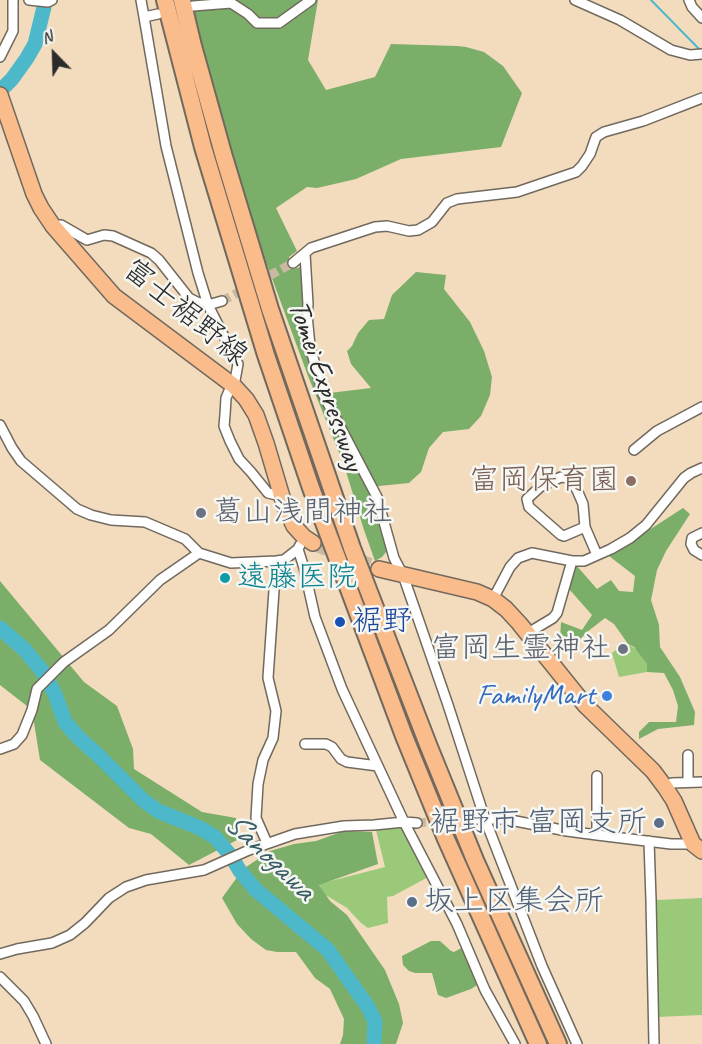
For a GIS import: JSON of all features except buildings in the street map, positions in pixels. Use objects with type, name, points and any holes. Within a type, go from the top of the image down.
[{"type":"highway","name":"Tomei Expressway","points":[[188,3],[193,46],[224,157],[270,309],[352,548],[475,860],[558,1044]]},
{"type":"highway","name":"Tomei Expressway","points":[[161,7],[266,355],[311,488],[408,746],[446,839],[538,1044]]},
{"type":"main road","name":"富士裾野線","points":[[2,99],[34,194],[53,226],[114,296],[233,385],[246,399],[256,415],[281,496],[294,526],[305,543]]},
{"type":"main road","points":[[379,569],[477,592],[493,599],[506,609],[585,705],[653,771],[674,801],[697,848]]},
{"type":"street","points":[[0,57],[13,31],[13,0]]},
{"type":"street","points":[[29,0],[48,2],[52,0]]},
{"type":"street","points":[[141,0],[166,146],[198,273],[208,305],[238,364],[233,385],[226,398],[224,426],[239,459],[268,493],[281,496]]},
{"type":"street","points":[[188,3],[231,3],[257,23],[279,23],[311,0]]},
{"type":"street","points":[[575,0],[620,20],[671,50],[690,55],[702,54]]},
{"type":"street","points":[[689,0],[702,18]]},
{"type":"street","points":[[144,17],[161,7]]},
{"type":"street","points":[[293,263],[319,244],[375,227],[387,226],[409,231],[418,230],[432,222],[447,203],[458,199],[517,192],[576,172],[590,154],[596,137],[604,132],[643,121],[702,98]]},
{"type":"street","points":[[53,226],[61,225],[87,240],[104,235],[113,236],[151,254],[167,269],[189,298],[208,305],[222,301]]},
{"type":"street","points":[[305,254],[310,346],[323,394],[377,497],[394,558],[403,575],[485,819],[542,966],[577,1044]]},
{"type":"street","points":[[634,450],[657,431],[702,407]]},
{"type":"street","points":[[0,425],[21,461],[77,509],[91,515],[111,520],[145,522],[184,539],[200,553],[231,562],[284,560],[305,543]]},
{"type":"street","points":[[493,599],[510,567],[518,558],[532,553],[572,561],[584,561],[612,549],[646,525],[684,478],[702,468]]},
{"type":"street","points":[[585,527],[564,536],[561,535],[529,507],[527,499],[540,487],[561,477],[569,478],[583,504],[585,527],[597,555]]},
{"type":"street","points":[[702,533],[692,538],[691,544],[694,550],[702,555]]},
{"type":"street","points":[[305,543],[304,568],[315,617],[342,689],[404,822],[457,924],[485,990],[515,1044]]},
{"type":"street","points":[[0,749],[14,744],[22,735],[37,689],[64,662],[109,630],[160,580],[200,553]]},
{"type":"street","points":[[267,843],[256,818],[258,784],[263,760],[273,738],[276,711],[268,678],[276,561]]},
{"type":"street","points":[[528,633],[553,618],[557,613],[572,561]]},
{"type":"street","points":[[304,744],[326,744],[347,762],[378,766]]},
{"type":"street","points":[[688,755],[688,782]]},
{"type":"street","points":[[597,776],[597,835]]},
{"type":"street","points":[[665,787],[672,783],[702,782]]},
{"type":"street","points":[[472,819],[505,819],[567,831],[697,848]]},
{"type":"street","points":[[0,954],[52,943],[70,935],[109,898],[126,887],[146,880],[204,870],[249,850],[295,834],[344,826],[417,823]]},
{"type":"street","points":[[649,840],[654,1044]]},
{"type":"street","points":[[0,977],[24,1001],[46,1044]]},
{"type":"green space","points":[[185,0],[318,0],[308,60],[326,90],[375,77],[391,44],[457,46],[484,52],[503,66],[522,93],[501,147],[401,159],[356,179],[317,188],[307,187],[276,208],[297,251],[289,257],[293,269],[301,267],[321,394],[371,388],[351,364],[347,351],[369,320],[384,319],[392,295],[416,272],[446,275],[444,289],[470,322],[484,351],[492,377],[490,395],[481,416],[469,429],[443,432],[429,448],[421,472],[409,483],[369,487],[390,547],[382,557],[375,561],[344,465],[308,376],[238,186]]},
{"type":"green space","points":[[683,508],[690,514],[666,551],[657,570],[651,600],[659,625],[660,647],[680,677],[695,712],[694,725],[658,729],[639,739],[639,732],[649,722],[676,722],[678,706],[664,673],[647,672],[647,664],[634,647],[628,644],[614,624],[605,618],[587,632],[568,652],[560,639],[561,622],[582,630],[592,615],[569,589],[576,565],[597,589],[611,580],[619,591],[633,592],[635,576],[609,556]]},
{"type":"green space","points":[[0,581],[84,682],[117,706],[133,749],[134,769],[202,812],[236,818],[239,839],[189,865],[151,834],[129,828],[40,760],[32,710],[0,685]]},
{"type":"green space","points":[[628,644],[637,650],[647,664],[647,672],[619,677],[612,653],[617,649],[621,655],[631,652]]},
{"type":"green space","points":[[404,829],[432,875],[387,897],[388,923],[368,928],[347,908],[324,894],[319,884],[385,867],[376,830]]},
{"type":"green space","points":[[344,831],[372,832],[378,864],[319,885],[330,901],[347,915],[385,970],[399,1004],[403,1023],[396,1044],[340,1044],[344,1019],[330,989],[315,978],[296,952],[266,950],[251,939],[237,924],[222,898],[243,869],[270,851],[316,841]]},
{"type":"green space","points":[[702,898],[702,1015],[657,1017],[657,900]]},
{"type":"green space","points":[[431,941],[440,941],[454,952],[465,946],[480,983],[471,989],[446,998],[438,995],[432,973],[409,971],[403,965],[402,956]]},
{"type":"waterway","points":[[0,91],[12,79],[35,44],[44,7],[43,0]]},
{"type":"waterway","points":[[651,0],[702,52]]},
{"type":"waterway","name":"Sanogawa","points":[[0,628],[25,650],[43,672],[55,694],[65,722],[77,736],[143,800],[158,811],[200,828],[215,837],[256,890],[328,950],[368,1007],[375,1021],[374,1044]]},
{"type":"tunnel","points":[[222,301],[293,263]]},
{"type":"tunnel","points":[[313,543],[379,569]]},
{"type":"tunnel","points":[[417,823],[460,820]]},
{"type":"place","name":"富岡保育園","points":[[631,481]]},
{"type":"place","name":"葛山浅間神社","points":[[201,513]]},
{"type":"place","name":"遠藤医院","points":[[225,578]]},
{"type":"place","name":"裾野","points":[[340,622]]},
{"type":"place","name":"富岡生霊神社","points":[[623,649]]},
{"type":"place","name":"FamilyMart","points":[[607,696]]},
{"type":"place","name":"裾野市 富岡支所","points":[[659,823]]},
{"type":"place","name":"坂上区集会所","points":[[412,902]]}]
